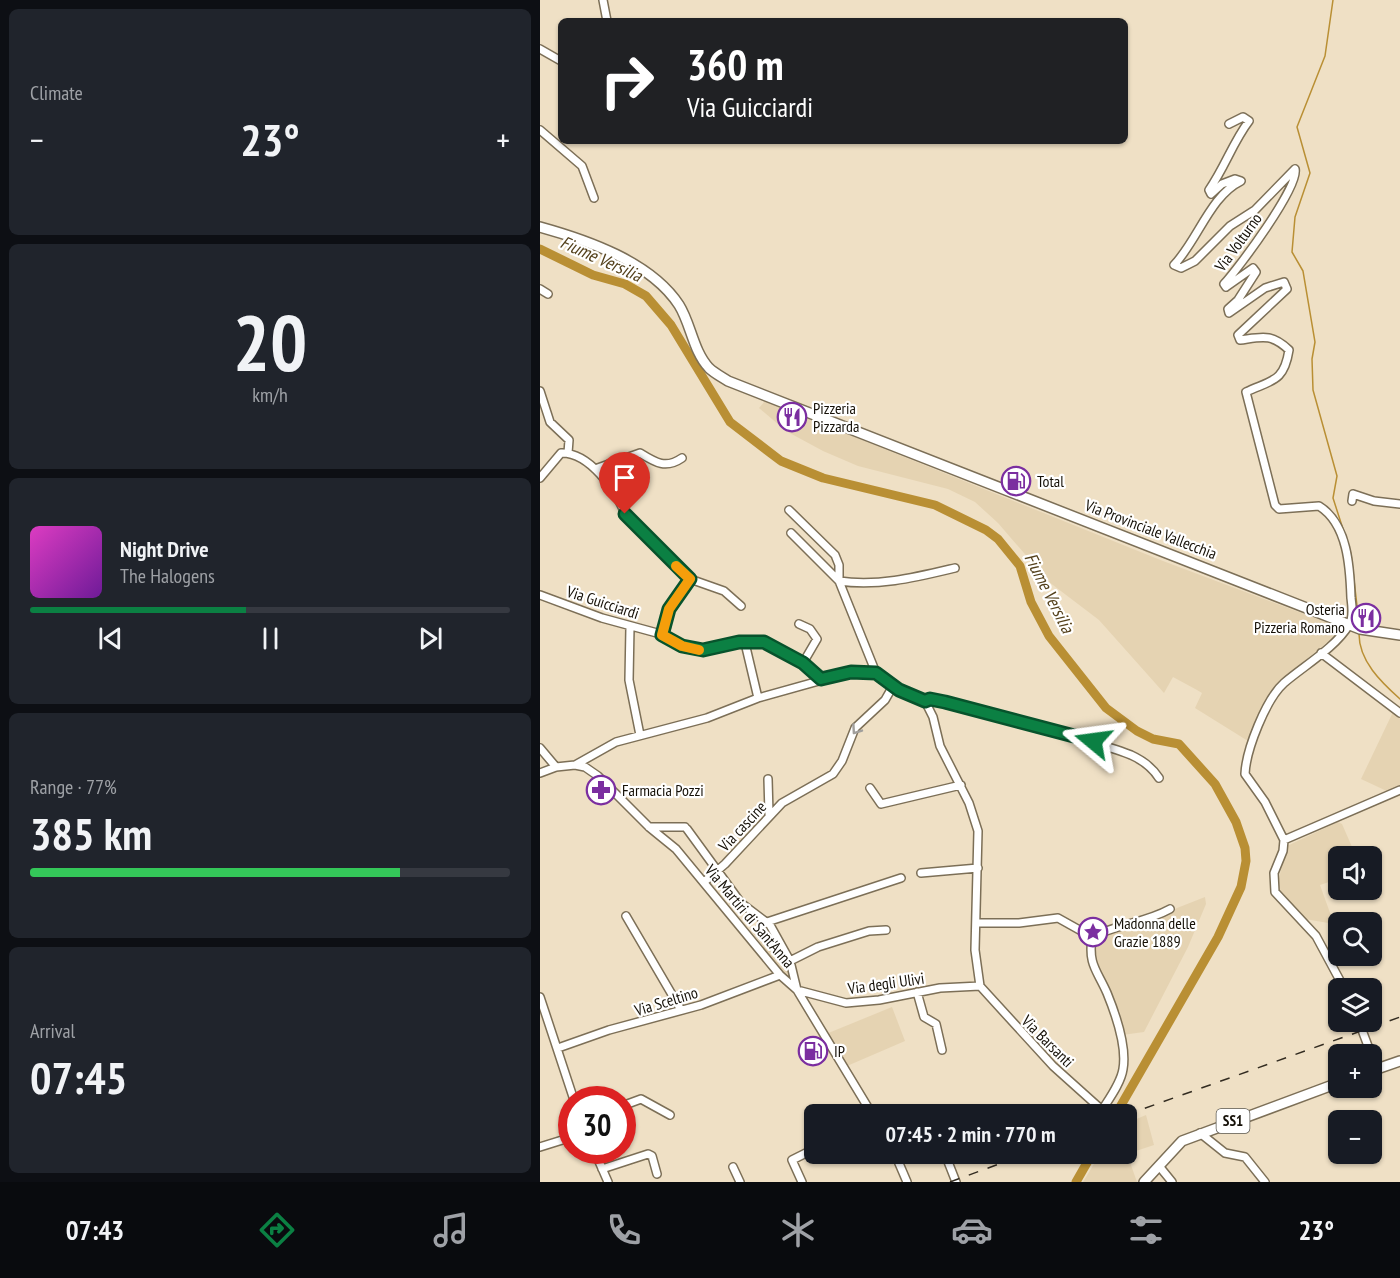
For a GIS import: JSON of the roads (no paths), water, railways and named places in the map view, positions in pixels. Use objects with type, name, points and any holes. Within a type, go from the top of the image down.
[{"type":"main road","name":"Via Provinciale Vallecchia","points":[[540,227],[590,242],[613,252],[658,285],[678,305],[696,347],[709,368],[728,381],[1350,625],[1400,635]]},
{"type":"main road","points":[[1382,1067],[1400,1061]]},
{"type":"main road","name":"SS1","points":[[1144,1182],[1176,1145],[1200,1133],[1328,1087]]},
{"type":"street","points":[[603,0],[606,18]]},
{"type":"street","points":[[540,49],[558,60]]},
{"type":"street","name":"Via Volturno","points":[[1229,124],[1244,117],[1249,121],[1235,140],[1223,171],[1209,190],[1211,194],[1222,184],[1235,179],[1241,181],[1227,188],[1184,255],[1174,265],[1181,268],[1195,261],[1230,226],[1255,210],[1293,170],[1297,171],[1277,211],[1224,284],[1226,287],[1234,283],[1253,268],[1256,272],[1238,300],[1228,309],[1229,313],[1265,288],[1284,282],[1287,289],[1238,335],[1240,340],[1262,335],[1281,342],[1289,350],[1286,365],[1276,381],[1246,392],[1275,505],[1279,509],[1319,506],[1325,510],[1347,551],[1352,614],[1350,625]]},
{"type":"street","points":[[540,130],[582,166],[594,198]]},
{"type":"street","points":[[540,289],[548,294]]},
{"type":"street","points":[[540,391],[550,422],[570,440],[568,453]]},
{"type":"street","points":[[540,478],[556,456],[574,453],[595,470],[621,503],[625,514],[690,579],[724,591],[741,606]]},
{"type":"street","points":[[595,470],[640,453],[664,465],[673,464],[682,458]]},
{"type":"street","points":[[1352,501],[1353,494],[1374,501],[1400,504]]},
{"type":"street","points":[[789,510],[835,555],[839,565],[838,581]]},
{"type":"street","points":[[791,533],[838,581],[876,673],[893,686],[925,701],[933,717],[940,746],[961,785],[978,831],[975,950],[980,986]]},
{"type":"street","points":[[838,581],[865,584],[885,582],[955,568]]},
{"type":"street","points":[[662,635],[669,609],[690,579]]},
{"type":"street","name":"Via Guicciardi","points":[[540,595],[630,627],[662,635],[682,646],[703,650],[764,642],[803,663],[821,679]]},
{"type":"street","points":[[800,624],[810,629],[818,639],[803,663]]},
{"type":"street","points":[[1339,978],[1316,936],[1275,892],[1274,873],[1283,851],[1284,840],[1265,802],[1247,781],[1245,765],[1254,737],[1282,685],[1321,653],[1350,625]]},
{"type":"street","points":[[630,627],[629,680],[640,735]]},
{"type":"street","points":[[745,643],[758,698]]},
{"type":"street","points":[[1321,653],[1400,713]]},
{"type":"street","points":[[540,773],[556,767],[575,765],[616,742],[707,718],[758,698],[821,679],[851,672],[876,673]]},
{"type":"street","name":"Via cascine","points":[[704,882],[782,803],[833,774],[842,761],[855,728],[885,700],[893,686]]},
{"type":"street","points":[[925,701],[930,699],[945,702],[1025,725],[1072,734],[1133,756],[1153,769],[1159,778]]},
{"type":"street","points":[[540,748],[556,767]]},
{"type":"street","name":"Via Martiri di Sant'Anna","points":[[575,765],[585,767],[598,776],[649,827],[676,849],[780,975],[797,990],[867,1104]]},
{"type":"street","points":[[768,779],[770,814]]},
{"type":"street","points":[[870,788],[881,804],[961,785]]},
{"type":"street","points":[[1284,840],[1400,790]]},
{"type":"street","points":[[649,827],[686,828],[741,903],[767,922],[790,961],[797,990]]},
{"type":"street","points":[[921,873],[978,868]]},
{"type":"street","points":[[767,922],[901,878]]},
{"type":"street","points":[[976,923],[1058,918],[1092,937],[1106,930],[1159,916],[1170,909]]},
{"type":"street","points":[[626,916],[681,1010]]},
{"type":"street","points":[[790,961],[818,947],[869,932],[886,930]]},
{"type":"street","name":"Via Barsanti","points":[[980,986],[1053,1066],[1102,1110],[1123,1071],[1123,1047],[1107,993],[1097,977],[1090,951],[1092,937]]},
{"type":"street","name":"Via Sceltino","points":[[558,1048],[609,1030],[681,1010],[780,975]]},
{"type":"street","name":"Via degli Ulivi","points":[[797,990],[846,1003],[879,1000],[917,992],[980,986]]},
{"type":"street","points":[[917,992],[924,1017],[936,1024],[942,1050]]},
{"type":"street","points":[[540,997],[570,1086]]},
{"type":"street","points":[[636,1101],[641,1099],[670,1115]]},
{"type":"street","points":[[1200,1133],[1225,1153],[1245,1157],[1265,1182]]},
{"type":"street","points":[[540,1147],[558,1141]]},
{"type":"street","points":[[602,1169],[648,1154],[652,1156],[657,1174]]},
{"type":"street","points":[[802,1182],[792,1161],[804,1154]]},
{"type":"street","points":[[600,1164],[608,1182]]},
{"type":"street","points":[[899,1164],[907,1182]]},
{"type":"street","points":[[949,1164],[956,1182]]},
{"type":"street","points":[[1159,1166],[1172,1182]]},
{"type":"street","points":[[733,1167],[741,1182]]},
{"type":"waterway","points":[[1333,0],[1325,56],[1297,127],[1310,173],[1295,217],[1292,252],[1303,271],[1315,342],[1312,359],[1313,390],[1337,476],[1333,498],[1351,554],[1359,623]]},
{"type":"waterway","name":"Fiume Versilia","points":[[540,249],[593,275],[625,284],[646,296],[671,325],[730,422],[781,461],[823,478],[935,505],[986,530],[998,539],[1020,566],[1031,602],[1049,636],[1106,708],[1137,731],[1153,739],[1179,744],[1215,784],[1236,822],[1245,848],[1246,861],[1241,887],[1218,937],[1122,1104]]},
{"type":"waterway","points":[[1359,634],[1363,653],[1372,670],[1400,699]]},
{"type":"waterway","name":"Fiume Versilia","points":[[1076,1182],[1086,1164]]},
{"type":"railway","points":[[1137,1111],[1400,1017]]},
{"type":"railway","points":[[950,1182],[999,1164]]},
{"type":"place","name":"Pizzeria Pizzarda","points":[[792,417]]},
{"type":"place","name":"Total","points":[[1016,481]]},
{"type":"place","name":"Osteria Pizzeria Romano","points":[[1366,618]]},
{"type":"place","name":"Farmacia Pozzi","points":[[601,790]]},
{"type":"place","name":"Madonna delle Grazie 1889","points":[[1093,932]]},
{"type":"place","name":"IP","points":[[813,1051]]}]
